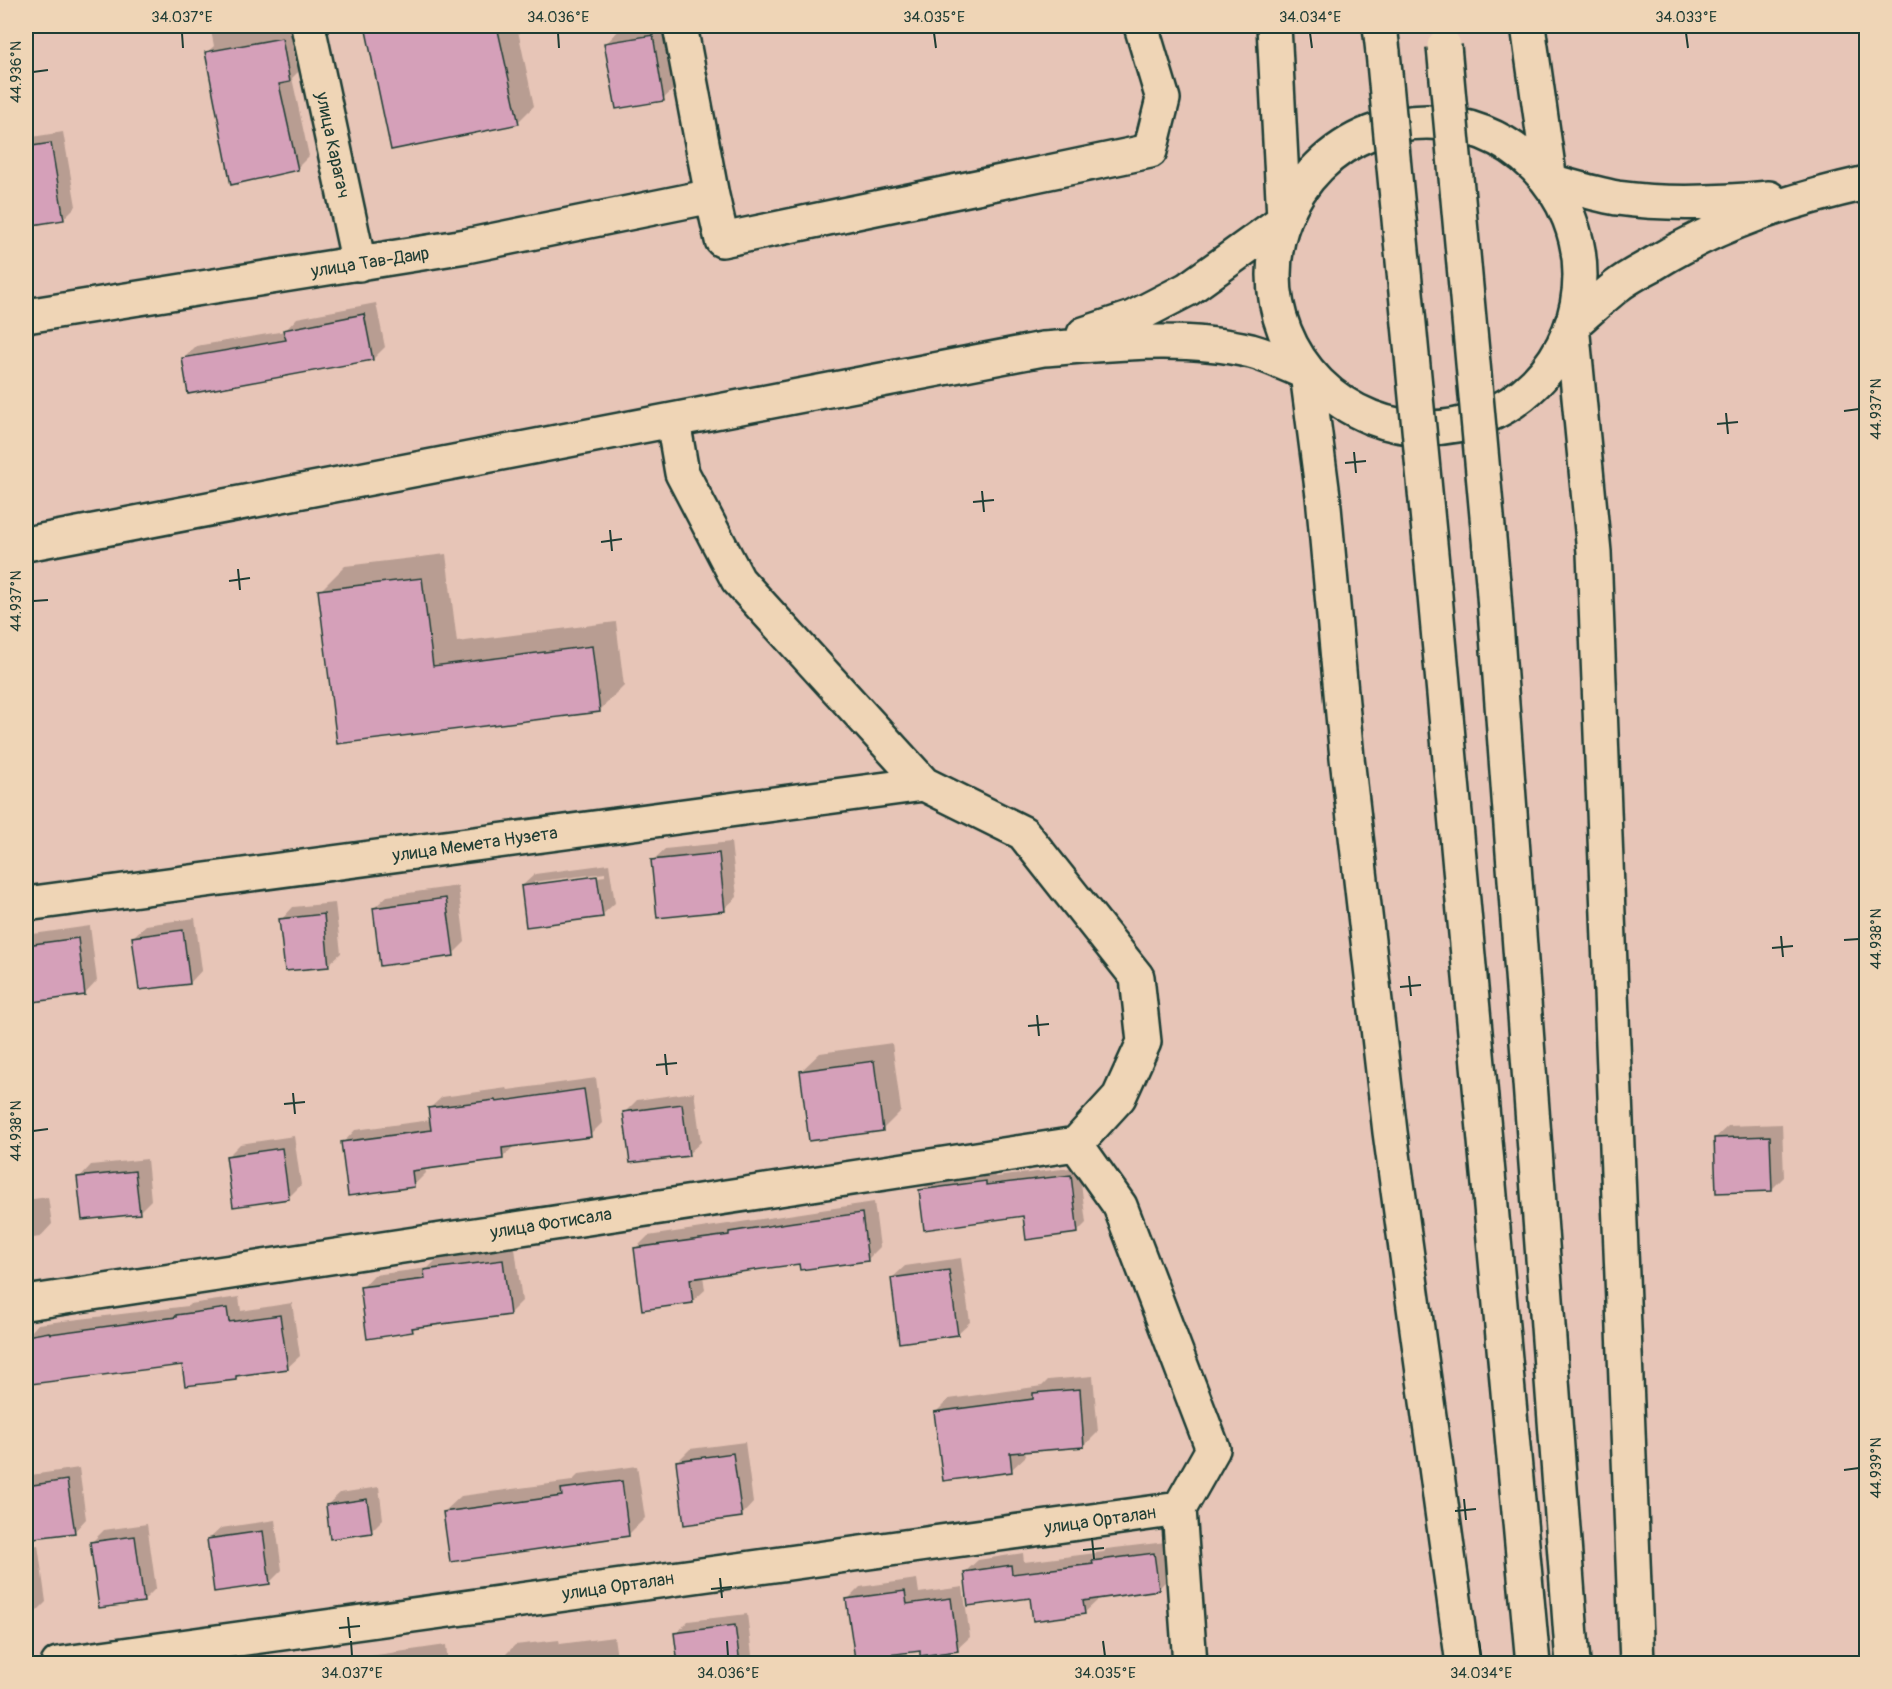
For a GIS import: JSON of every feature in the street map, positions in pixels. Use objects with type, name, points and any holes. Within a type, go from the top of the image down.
[{"type":"main road","name":"улица Карагач","points":[[308,26],[359,264]]},
{"type":"main road","points":[[680,26],[722,240],[1150,151],[1163,99],[1141,26]]},
{"type":"main road","points":[[1274,26],[1284,220]]},
{"type":"main road","points":[[1528,26],[1550,181]]},
{"type":"main road","points":[[1443,36],[1493,582],[1574,1664]]},
{"type":"main road","points":[[1382,39],[1533,1664]]},
{"type":"main road","points":[[1423,120],[1475,128],[1522,152],[1550,181],[1572,221],[1581,266],[1577,311],[1565,343],[1543,376],[1513,402],[1478,420],[1438,428],[1399,426],[1361,414],[1327,393],[1307,373],[1284,334],[1273,290],[1275,244],[1293,197],[1326,156],[1372,130],[1423,120]]},
{"type":"main road","points":[[1550,181],[1614,197],[1656,202],[1736,201],[1815,194]]},
{"type":"main road","points":[[1572,325],[1619,285],[1676,250],[1713,231],[1815,194],[1866,183]]},
{"type":"main road","name":"улица Тав-Даир","points":[[26,316],[465,246],[712,196]]},
{"type":"main road","points":[[1043,349],[1132,318],[1188,289],[1284,220]]},
{"type":"main road","points":[[1572,325],[1594,552],[1637,1664]]},
{"type":"main road","points":[[26,544],[1043,349],[1128,343],[1198,343],[1252,351],[1307,373]]},
{"type":"main road","points":[[1307,373],[1323,496],[1347,758],[1390,1132],[1463,1664]]},
{"type":"main road","points":[[673,421],[682,473],[738,580],[924,784],[1023,833],[1137,977],[1144,1042],[1119,1097],[1076,1144],[1120,1206],[1213,1449],[1179,1509],[1190,1664]]},
{"type":"main road","name":"улица Мемета Нузета","points":[[26,904],[924,784]]},
{"type":"main road","name":"улица Фотисала","points":[[26,1303],[1076,1144]]},
{"type":"main road","name":"улица Орталан","points":[[57,1664],[1179,1509]]},
{"type":"building","points":[[365,26],[497,26],[519,124],[391,150]]},
{"type":"building","points":[[653,35],[664,101],[616,109],[604,43]]},
{"type":"building","points":[[282,38],[290,82],[279,84],[298,170],[231,185],[205,52]]},
{"type":"building","points":[[51,143],[64,220],[26,226],[26,147]]},
{"type":"building","points":[[364,314],[373,360],[188,394],[182,358],[286,340],[283,330]]},
{"type":"building","points":[[422,578],[433,666],[592,646],[600,712],[337,744],[318,590]]},
{"type":"building","points":[[719,853],[725,911],[657,918],[651,860]]},
{"type":"building","points":[[597,876],[603,917],[526,927],[521,886]]},
{"type":"building","points":[[446,898],[454,956],[380,966],[373,908]]},
{"type":"building","points":[[324,914],[329,967],[285,971],[279,919]]},
{"type":"building","points":[[183,930],[190,984],[139,990],[132,937]]},
{"type":"building","points":[[78,938],[85,995],[26,1003],[26,945]]},
{"type":"building","points":[[874,1061],[883,1131],[809,1141],[800,1071]]},
{"type":"building","points":[[584,1089],[591,1137],[502,1148],[503,1159],[412,1171],[414,1187],[348,1196],[341,1142],[431,1130],[428,1108],[495,1100],[496,1102]]},
{"type":"building","points":[[682,1104],[689,1156],[630,1163],[623,1112]]},
{"type":"building","points":[[1770,1136],[1772,1191],[1716,1193],[1714,1138]]},
{"type":"building","points":[[282,1148],[289,1199],[233,1207],[226,1156]]},
{"type":"building","points":[[135,1171],[140,1214],[82,1220],[77,1177]]},
{"type":"building","points":[[1071,1175],[1078,1233],[1026,1240],[1023,1216],[924,1230],[919,1190],[986,1181],[986,1185]]},
{"type":"building","points":[[862,1213],[868,1261],[800,1270],[799,1264],[690,1279],[693,1303],[642,1310],[634,1248]]},
{"type":"building","points":[[503,1260],[510,1315],[412,1328],[413,1332],[367,1339],[360,1287],[425,1279],[424,1270]]},
{"type":"building","points":[[949,1270],[958,1335],[899,1343],[891,1278]]},
{"type":"building","points":[[227,1308],[229,1322],[280,1315],[288,1369],[236,1376],[236,1380],[185,1386],[182,1365],[31,1384],[26,1336],[176,1317],[176,1315]]},
{"type":"building","points":[[1080,1389],[1084,1447],[1010,1453],[1012,1472],[943,1481],[934,1412],[1033,1399],[1033,1393]]},
{"type":"building","points":[[733,1453],[742,1517],[684,1525],[676,1461]]},
{"type":"building","points":[[67,1480],[75,1533],[26,1539],[26,1486]]},
{"type":"building","points":[[622,1481],[629,1536],[450,1562],[443,1512],[562,1496],[561,1489]]},
{"type":"building","points":[[367,1499],[372,1533],[330,1539],[326,1505]]},
{"type":"building","points":[[263,1531],[270,1584],[214,1592],[207,1539]]},
{"type":"building","points":[[135,1536],[144,1602],[99,1608],[90,1542]]},
{"type":"building","points":[[1154,1553],[1159,1590],[1083,1601],[1085,1614],[1033,1621],[1030,1598],[968,1606],[964,1572],[1011,1565],[1012,1574],[1093,1564],[1092,1561]]},
{"type":"building","points":[[905,1591],[907,1604],[951,1598],[958,1651],[920,1656],[920,1651],[855,1659],[846,1599]]},
{"type":"building","points":[[735,1625],[740,1664],[678,1664],[674,1633]]}]
